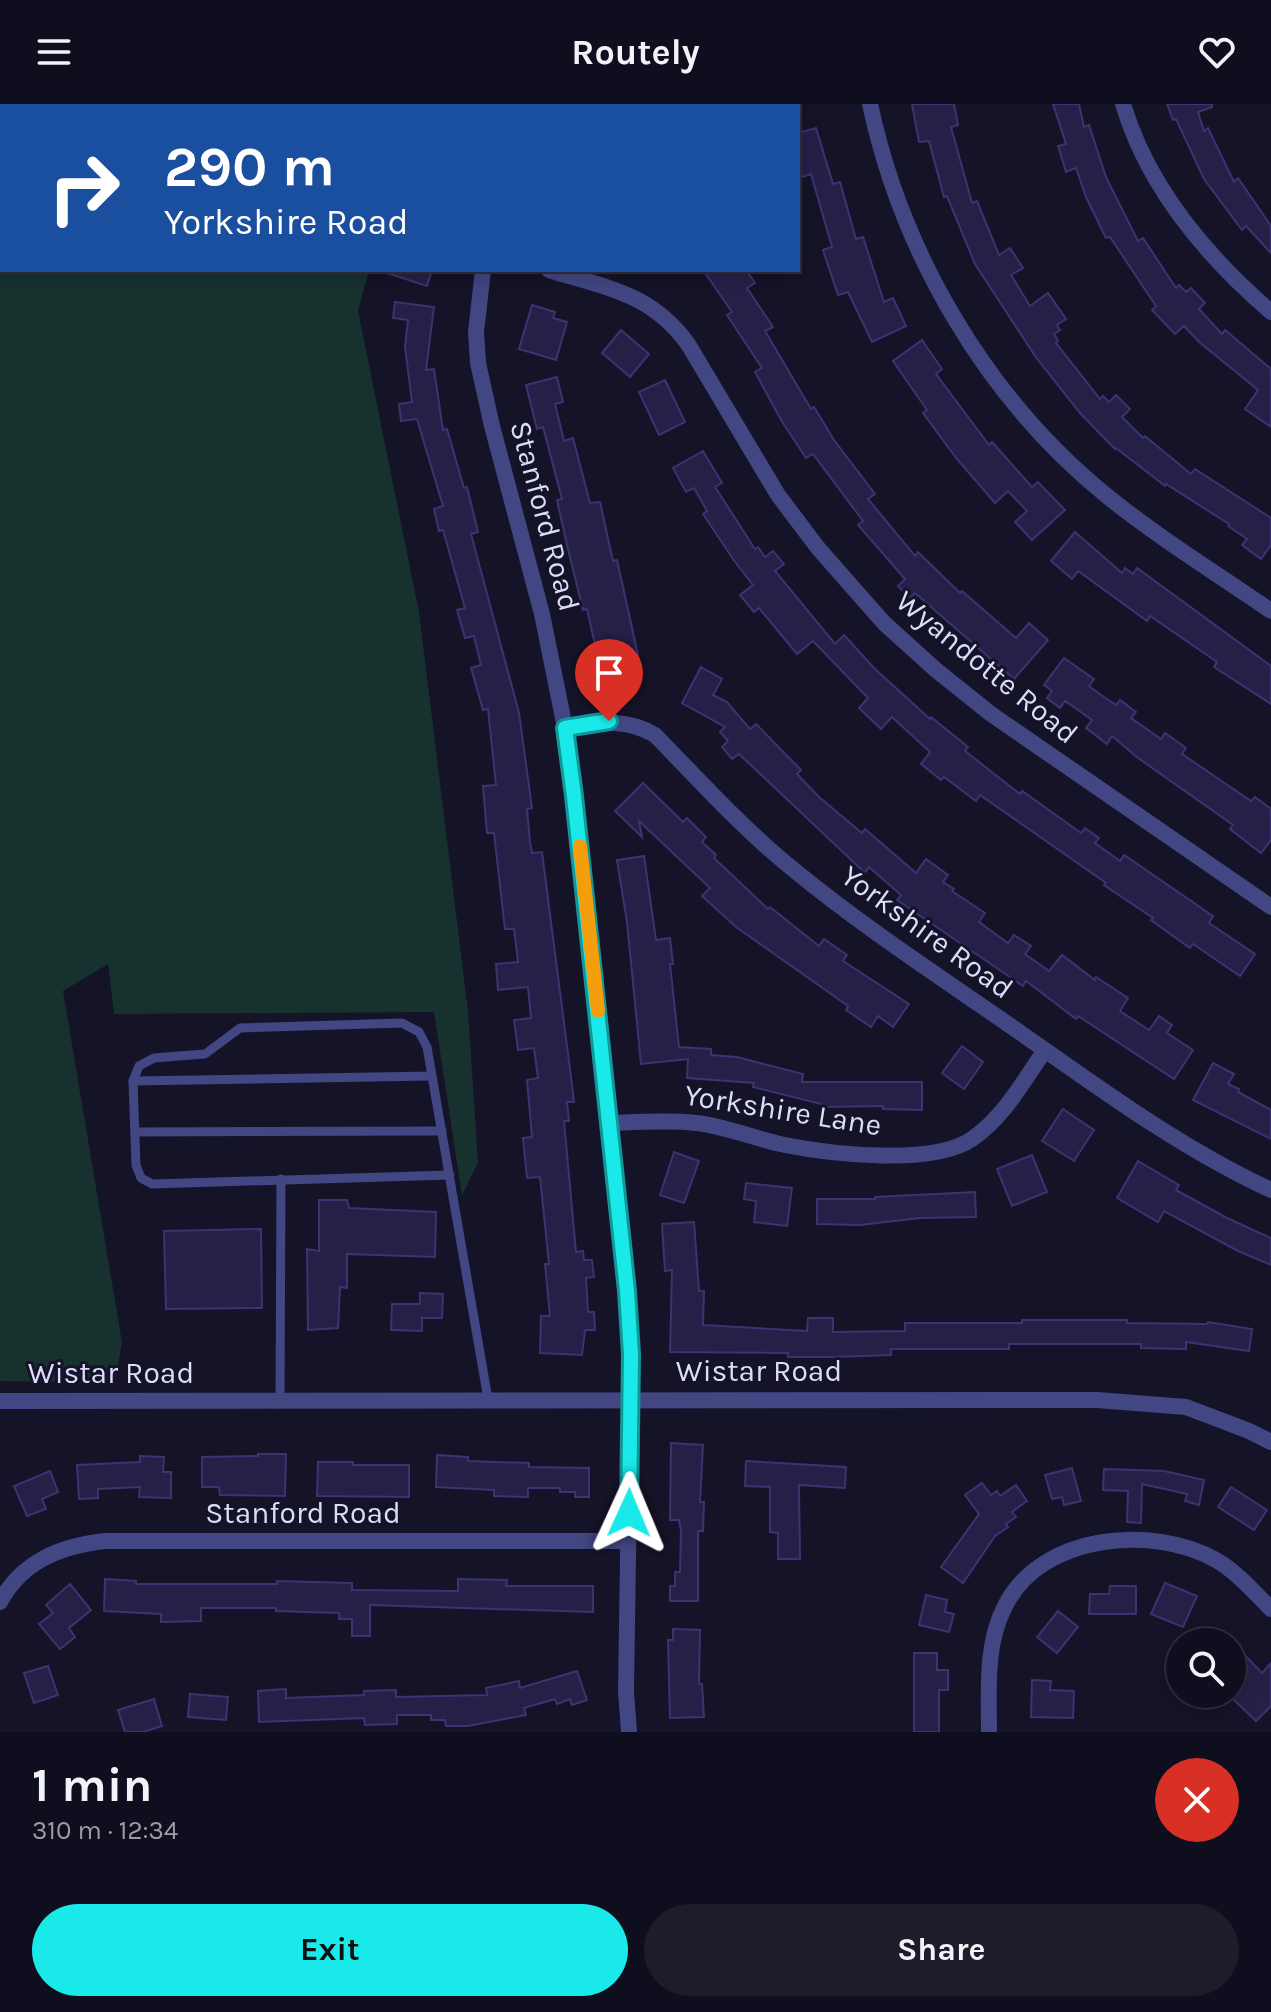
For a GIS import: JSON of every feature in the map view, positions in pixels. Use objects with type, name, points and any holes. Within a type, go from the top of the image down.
[{"type":"street","points":[[870,104],[876,134],[902,213],[935,285],[993,377],[1038,431],[1107,496],[1271,611]]},
{"type":"street","points":[[1123,104],[1153,175],[1174,210],[1238,284],[1271,312]]},
{"type":"street","name":"Stanford Road","points":[[483,272],[476,332],[478,363],[542,614],[565,728],[610,1123],[631,1354],[626,1692],[629,1732]]},
{"type":"street","name":"Wyandotte Road","points":[[555,272],[632,296],[675,326],[756,461],[818,548],[866,605],[936,670],[991,714],[1271,907]]},
{"type":"street","name":"Yorkshire Road","points":[[565,728],[609,721],[624,722],[655,735],[736,818],[793,870],[1149,1121],[1271,1190]]},
{"type":"street","name":"Yorkshire Lane","points":[[610,1123],[696,1123],[783,1145],[834,1153],[922,1154],[969,1142],[996,1121],[1045,1050]]},
{"type":"street","name":"Wistar Road","points":[[0,1401],[1066,1399],[1152,1402],[1186,1407],[1271,1442]]},
{"type":"street","name":"Stanford Road","points":[[0,1602],[14,1581],[35,1563],[76,1544],[105,1541],[628,1541]]},
{"type":"street","points":[[989,1732],[990,1653],[997,1624],[1019,1584],[1040,1566],[1060,1555],[1085,1545],[1113,1542],[1164,1542],[1187,1547],[1226,1567],[1271,1609]]},
{"type":"lane","points":[[450,1175],[152,1184],[141,1178],[136,1165],[133,1081],[139,1066],[154,1058],[205,1054],[240,1028],[402,1023],[419,1032],[427,1047],[450,1175],[488,1399]]},
{"type":"lane","points":[[133,1081],[432,1076]]},
{"type":"lane","points":[[135,1132],[442,1131]]},
{"type":"lane","points":[[280,1401],[281,1179]]},
{"type":"green space","points":[[0,272],[368,272],[358,311],[419,612],[468,1011],[478,1162],[462,1196],[434,1012],[114,1014],[108,964],[63,991],[122,1342],[115,1383],[0,1381]]},
{"type":"building","points":[[912,104],[954,104],[958,125],[951,127],[972,203],[977,201],[999,255],[1010,248],[1023,268],[1011,275],[1030,306],[1048,293],[1066,319],[1057,325],[1060,330],[1054,334],[1056,343],[1100,399],[1103,396],[1109,402],[1116,395],[1130,409],[1122,417],[1143,438],[1145,436],[1191,474],[1195,469],[1271,518],[1271,545],[1261,559],[1242,545],[1247,539],[1229,524],[1165,486],[1115,449],[1080,413],[1035,356],[975,264],[947,196],[944,197],[929,141],[919,142]]},
{"type":"building","points":[[1053,104],[1079,104],[1084,127],[1089,125],[1106,177],[1138,241],[1143,238],[1176,288],[1179,285],[1186,292],[1191,288],[1205,303],[1199,309],[1222,334],[1225,330],[1271,369],[1271,427],[1245,409],[1258,390],[1184,326],[1175,334],[1152,310],[1156,306],[1110,237],[1106,238],[1076,168],[1066,172],[1058,146],[1066,144]]},
{"type":"building","points":[[1167,104],[1212,104],[1212,107],[1198,112],[1204,131],[1208,128],[1234,182],[1238,178],[1271,226],[1271,253],[1246,226],[1242,230],[1204,179]]},
{"type":"building","points":[[816,128],[833,184],[840,182],[856,239],[863,237],[884,302],[893,298],[906,326],[872,342],[848,292],[838,295],[823,250],[832,247],[811,174],[802,177],[800,170],[800,132]]},
{"type":"building","points":[[387,272],[431,272],[427,286]]},
{"type":"building","points":[[704,272],[747,272],[755,283],[747,288],[773,327],[765,331],[811,409],[814,407],[834,440],[875,494],[868,499],[915,556],[918,552],[960,593],[962,591],[1016,638],[1029,623],[1048,640],[1014,679],[915,593],[910,598],[898,586],[905,579],[858,525],[863,521],[813,454],[806,458],[781,420],[755,372],[762,368],[727,315],[732,312]]},
{"type":"building","points":[[395,302],[434,307],[426,370],[434,369],[443,430],[447,429],[464,488],[467,487],[478,532],[471,534],[519,713],[532,808],[527,809],[530,842],[532,853],[542,852],[574,1102],[567,1102],[569,1121],[564,1121],[576,1252],[583,1251],[584,1260],[592,1260],[594,1277],[586,1278],[588,1312],[594,1312],[595,1330],[585,1330],[582,1355],[540,1353],[541,1316],[550,1316],[545,1264],[549,1264],[540,1177],[527,1178],[523,1138],[532,1137],[527,1080],[538,1078],[534,1048],[518,1050],[514,1020],[531,1018],[528,987],[498,990],[496,964],[518,962],[514,929],[505,929],[494,833],[487,833],[483,786],[496,785],[488,709],[483,710],[471,668],[481,665],[474,636],[465,638],[457,610],[465,608],[443,530],[439,531],[434,509],[443,506],[417,419],[401,421],[399,404],[412,402],[405,347],[408,320],[393,318]]},
{"type":"building","points":[[532,305],[555,312],[553,318],[567,322],[556,360],[519,349]]},
{"type":"building","points":[[621,330],[649,354],[630,377],[602,353]]},
{"type":"building","points":[[922,340],[942,369],[936,374],[989,445],[992,442],[1032,487],[1038,482],[1065,510],[1032,540],[1015,522],[1027,511],[1008,491],[995,503],[923,413],[927,410],[893,361]]},
{"type":"building","points":[[557,377],[563,402],[555,404],[564,441],[573,438],[590,503],[600,502],[613,561],[617,560],[640,664],[601,672],[587,609],[583,610],[557,500],[562,499],[543,427],[537,429],[526,385]]},
{"type":"building","points":[[665,380],[685,422],[659,435],[639,392]]},
{"type":"building","points":[[703,451],[722,483],[715,487],[755,549],[758,547],[765,557],[773,551],[784,564],[775,571],[835,644],[844,635],[874,668],[930,719],[968,747],[965,751],[1020,794],[1022,791],[1081,833],[1085,828],[1099,838],[1095,843],[1120,861],[1124,855],[1213,916],[1209,923],[1255,954],[1240,976],[1193,944],[1190,948],[1104,885],[1106,883],[980,795],[976,801],[944,777],[941,780],[921,764],[930,752],[892,717],[881,729],[859,708],[868,698],[813,641],[797,654],[759,608],[754,612],[740,595],[753,585],[703,514],[707,511],[694,488],[686,492],[673,468]]},
{"type":"building","points":[[1075,532],[1122,573],[1125,568],[1133,574],[1137,568],[1271,666],[1271,704],[1214,667],[1217,662],[1150,616],[1147,621],[1078,571],[1072,579],[1051,561]]},
{"type":"building","points":[[1064,658],[1094,679],[1089,686],[1101,695],[1116,705],[1120,700],[1136,712],[1131,718],[1161,739],[1165,733],[1186,748],[1182,754],[1251,801],[1255,797],[1271,809],[1271,840],[1261,853],[1230,829],[1233,825],[1112,736],[1107,744],[1086,728],[1092,720],[1065,701],[1060,708],[1047,698],[1052,691],[1044,685]]},
{"type":"building","points":[[701,667],[722,679],[713,695],[727,702],[750,729],[756,724],[801,770],[797,774],[819,797],[862,833],[865,829],[916,873],[926,859],[948,875],[943,882],[985,913],[979,922],[1008,943],[1014,935],[1031,946],[1025,954],[1049,971],[1062,955],[1095,980],[1096,977],[1128,998],[1120,1011],[1149,1030],[1159,1016],[1172,1025],[1167,1033],[1193,1050],[1174,1079],[1078,1016],[1076,1019],[1026,981],[1023,986],[897,900],[901,895],[869,867],[865,873],[739,754],[732,759],[722,747],[728,741],[720,732],[725,727],[682,703]]},
{"type":"building","points":[[643,783],[683,822],[687,818],[706,837],[702,842],[716,855],[714,858],[768,909],[770,907],[819,946],[824,939],[847,955],[843,961],[909,1004],[893,1027],[878,1016],[871,1027],[846,1010],[848,1006],[736,927],[702,896],[710,888],[639,821],[642,837],[615,811]]},
{"type":"building","points":[[644,856],[656,940],[670,938],[679,1047],[711,1049],[711,1055],[737,1057],[803,1074],[802,1082],[922,1082],[922,1110],[883,1109],[883,1106],[821,1107],[821,1104],[753,1087],[754,1083],[687,1078],[688,1059],[641,1064],[627,922],[617,860]]},
{"type":"building","points":[[962,1046],[983,1062],[964,1089],[942,1073]]},
{"type":"building","points":[[1213,1063],[1234,1074],[1228,1084],[1271,1110],[1271,1139],[1193,1100]]},
{"type":"building","points":[[1063,1109],[1094,1130],[1074,1161],[1042,1141]]},
{"type":"building","points":[[674,1152],[699,1161],[684,1203],[660,1195]]},
{"type":"building","points":[[1032,1155],[1047,1192],[1012,1206],[997,1169]]},
{"type":"building","points":[[1138,1161],[1179,1185],[1176,1190],[1271,1238],[1271,1265],[1164,1211],[1158,1222],[1117,1198]]},
{"type":"building","points":[[746,1183],[792,1188],[787,1226],[754,1222],[756,1201],[744,1199]]},
{"type":"building","points":[[975,1192],[976,1217],[920,1218],[860,1225],[817,1224],[817,1199],[875,1199]]},
{"type":"building","points":[[319,1200],[347,1200],[349,1208],[436,1212],[435,1257],[347,1254],[347,1288],[340,1287],[338,1328],[308,1330],[307,1249],[319,1251]]},
{"type":"building","points":[[694,1222],[699,1291],[704,1291],[703,1325],[807,1331],[808,1318],[833,1318],[833,1332],[905,1331],[905,1323],[1022,1323],[1022,1320],[1208,1322],[1252,1329],[1249,1351],[1186,1342],[1186,1349],[1141,1348],[1141,1344],[1009,1344],[1009,1349],[891,1349],[891,1355],[833,1357],[788,1357],[788,1353],[670,1352],[672,1270],[665,1271],[662,1224]]},
{"type":"building","points":[[261,1229],[262,1308],[166,1309],[164,1231]]},
{"type":"building","points":[[420,1293],[443,1294],[442,1318],[422,1318],[422,1331],[391,1330],[392,1304],[420,1304]]},
{"type":"building","points":[[671,1443],[703,1445],[700,1502],[704,1502],[703,1531],[698,1531],[698,1601],[670,1601],[670,1586],[675,1586],[675,1572],[680,1572],[681,1531],[679,1520],[670,1520]]},
{"type":"building","points":[[286,1454],[285,1496],[220,1495],[219,1487],[202,1487],[202,1457]]},
{"type":"building","points":[[437,1455],[468,1457],[468,1461],[529,1463],[529,1467],[589,1468],[589,1497],[575,1497],[575,1492],[560,1492],[560,1488],[528,1488],[528,1497],[494,1496],[494,1490],[436,1487]]},
{"type":"building","points":[[140,1456],[164,1457],[163,1472],[171,1472],[171,1498],[139,1497],[140,1487],[98,1489],[98,1498],[79,1499],[77,1465],[140,1462]]},
{"type":"building","points":[[746,1461],[846,1467],[845,1488],[799,1485],[800,1559],[778,1559],[778,1533],[770,1532],[770,1487],[745,1486]]},
{"type":"building","points":[[318,1462],[409,1465],[409,1497],[317,1496]]},
{"type":"building","points":[[1072,1468],[1081,1501],[1064,1505],[1062,1497],[1052,1499],[1045,1475]]},
{"type":"building","points":[[1104,1469],[1164,1471],[1204,1480],[1199,1505],[1185,1501],[1187,1494],[1142,1484],[1141,1523],[1127,1522],[1128,1491],[1103,1490]]},
{"type":"building","points":[[50,1471],[58,1492],[42,1499],[46,1509],[27,1516],[14,1486]]},
{"type":"building","points":[[982,1483],[991,1495],[997,1491],[1000,1496],[1016,1485],[1027,1501],[1012,1512],[1016,1517],[995,1536],[963,1583],[941,1567],[979,1514],[965,1495]]},
{"type":"building","points":[[1231,1487],[1267,1510],[1254,1530],[1218,1507]]},
{"type":"building","points":[[105,1579],[136,1581],[136,1584],[352,1583],[352,1590],[458,1591],[458,1579],[507,1580],[506,1586],[593,1586],[593,1612],[370,1605],[370,1636],[352,1636],[352,1619],[339,1619],[339,1613],[276,1611],[276,1608],[201,1608],[201,1621],[161,1622],[161,1614],[104,1611]]},
{"type":"building","points":[[1165,1583],[1197,1596],[1183,1627],[1151,1614]]},
{"type":"building","points":[[70,1584],[91,1610],[69,1628],[75,1637],[60,1649],[39,1624],[53,1613],[46,1605]]},
{"type":"building","points":[[1110,1586],[1136,1586],[1136,1614],[1089,1614],[1090,1594],[1109,1594]]},
{"type":"building","points":[[926,1595],[947,1600],[945,1612],[954,1614],[949,1632],[919,1625]]},
{"type":"building","points":[[1058,1611],[1078,1627],[1057,1653],[1037,1637]]},
{"type":"building","points":[[673,1629],[700,1630],[699,1684],[702,1684],[704,1717],[670,1718],[668,1640],[673,1640]]},
{"type":"building","points":[[914,1653],[937,1653],[937,1670],[948,1670],[948,1690],[939,1690],[939,1732],[914,1732]]},
{"type":"building","points":[[1246,1656],[1262,1673],[1271,1663],[1271,1706],[1256,1721],[1242,1708],[1246,1708]]},
{"type":"building","points":[[48,1666],[58,1695],[34,1703],[24,1673]]},
{"type":"building","points":[[577,1671],[587,1700],[572,1705],[570,1699],[557,1704],[555,1699],[524,1708],[526,1715],[468,1726],[446,1726],[445,1720],[431,1720],[431,1715],[397,1715],[397,1724],[365,1725],[364,1718],[259,1722],[258,1691],[286,1689],[286,1698],[364,1695],[364,1691],[396,1690],[396,1697],[487,1695],[486,1688],[519,1681],[520,1688]]},
{"type":"building","points":[[1032,1680],[1051,1681],[1050,1690],[1074,1691],[1073,1718],[1031,1717]]},
{"type":"building","points":[[190,1694],[228,1697],[226,1720],[188,1717]]},
{"type":"building","points":[[154,1699],[162,1726],[143,1732],[125,1732],[118,1710]]},
{"type":"slow traffic","points":[[580,846],[598,1011]]},
{"type":"route","points":[[609,721],[565,728],[627,1291],[631,1354],[629,1513]]}]
